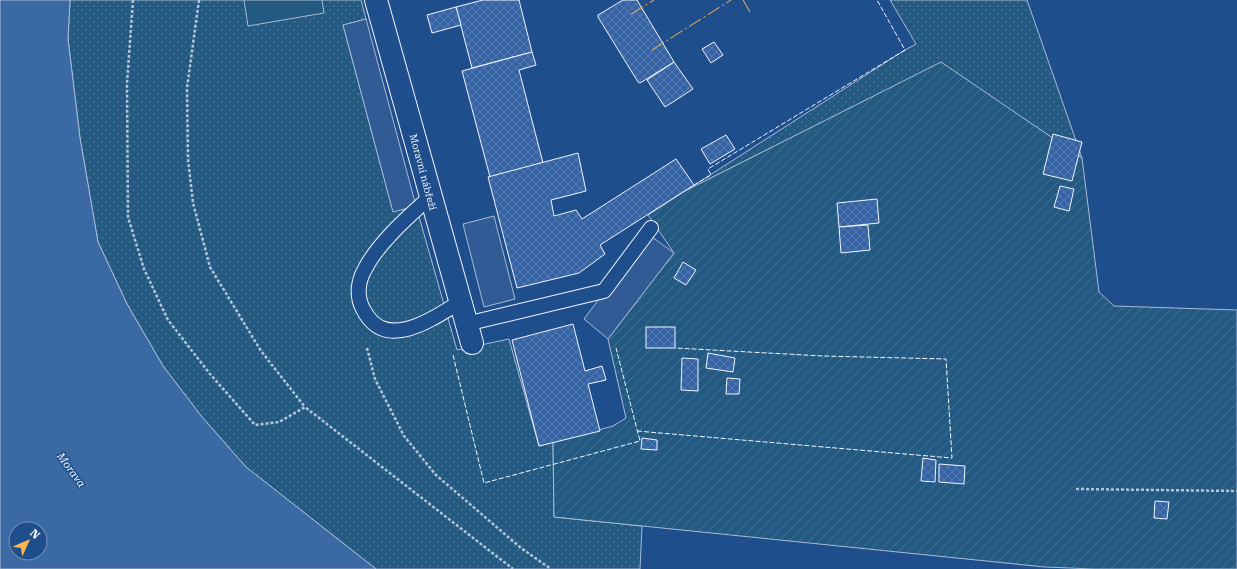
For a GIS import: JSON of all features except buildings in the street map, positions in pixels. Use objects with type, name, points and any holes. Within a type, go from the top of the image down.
[{"type":"street","name":"Moravní nábřeží","points":[[376,0],[469,333]]},
{"type":"lane","points":[[430,197],[378,249],[368,262],[361,278],[358,297],[364,312],[377,325],[392,331],[412,328],[423,324],[460,302]]},
{"type":"lane","points":[[469,333],[604,291],[651,228]]},
{"type":"path","points":[[133,0],[127,83],[128,217],[144,269],[168,320],[210,374],[255,424],[279,422],[305,407]]},
{"type":"path","points":[[199,0],[187,88],[188,159],[193,204],[210,267],[261,351],[305,407],[513,569]]},
{"type":"path","points":[[377,325],[367,349],[375,379],[404,436],[436,475],[521,548],[551,569]]},
{"type":"path","points":[[1076,489],[1237,491]]},
{"type":"shaded area","points":[[70,0],[361,0],[366,19],[343,25],[393,211],[416,206],[457,350],[509,339],[539,446],[553,442],[554,517],[642,526],[640,569],[376,569],[246,467],[202,417],[163,366],[127,304],[98,242],[80,138],[68,39]]},
{"type":"shaded area","points":[[244,0],[322,0],[324,13],[248,26]]},
{"type":"shaded area","points":[[890,0],[1027,0],[1082,158],[941,63],[685,191],[916,44]]},
{"type":"shaded area","points":[[366,19],[416,206],[393,212],[343,25]]},
{"type":"shaded area","points":[[941,62],[1082,158],[1099,292],[1114,306],[1237,310],[1237,569],[1093,569],[1045,567],[554,517],[553,442],[613,426],[626,418],[608,339],[674,253],[648,215],[685,191]]},
{"type":"shaded area","points":[[494,216],[515,299],[484,307],[463,224]]},
{"type":"shaded area","points":[[648,234],[674,253],[608,339],[584,319]]},
{"type":"water","name":"Morava","points":[[0,0],[70,0],[68,39],[80,138],[98,242],[127,304],[163,366],[202,417],[246,467],[376,569],[0,569]]},
{"type":"fence","points":[[694,185],[711,175],[708,169],[905,50],[877,0]]},
{"type":"fence","points":[[453,355],[484,483],[640,441],[616,348]]},
{"type":"fence","points":[[637,431],[952,458],[946,359],[823,356],[675,348]]},
{"type":"power","points":[[631,14],[654,0]]},
{"type":"power","points":[[652,50],[731,0]]},
{"type":"power","points":[[743,0],[750,12]]}]
